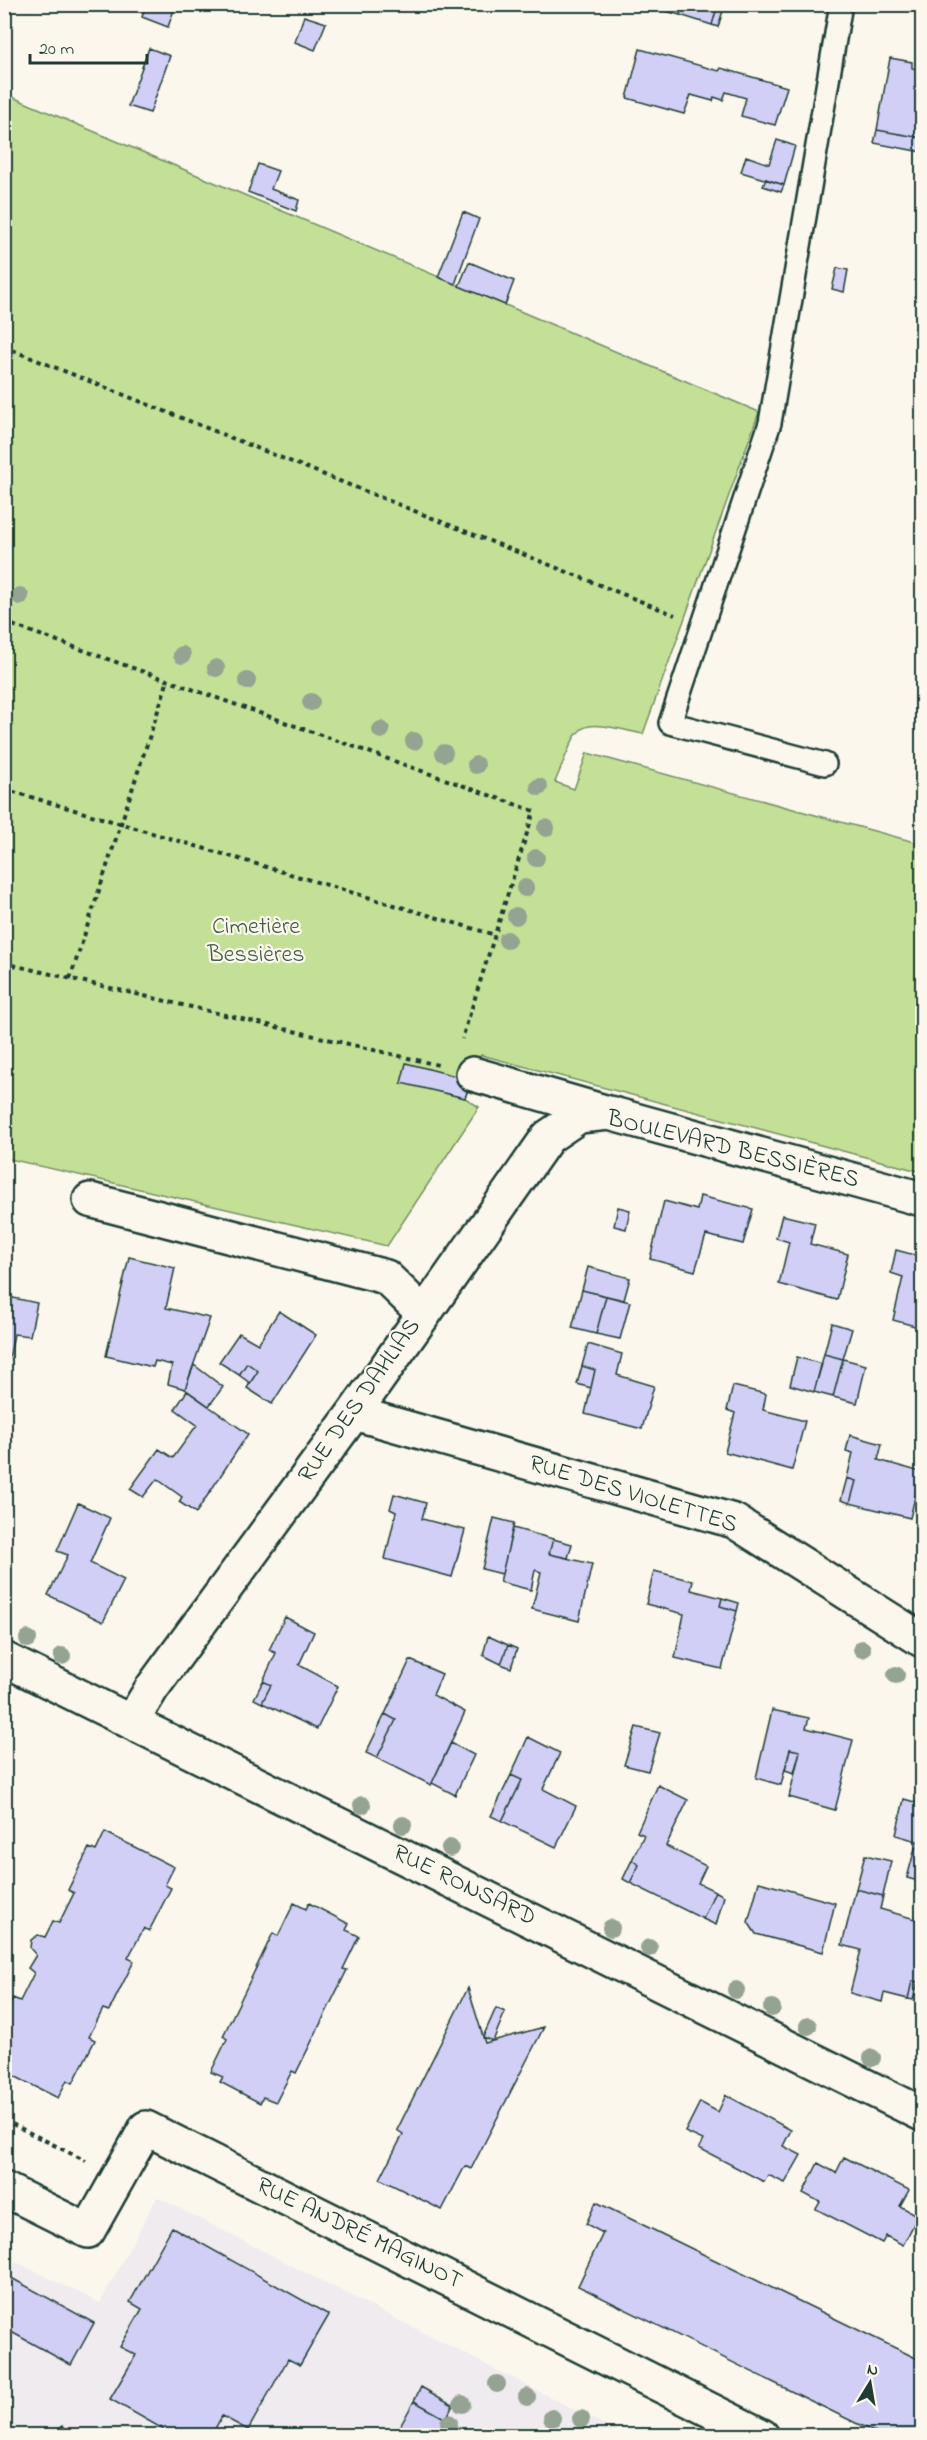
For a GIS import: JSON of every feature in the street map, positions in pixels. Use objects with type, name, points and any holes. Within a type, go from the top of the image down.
[{"type":"street","points":[[463,1071],[609,1113]]},
{"type":"street","name":"BOULEVARD BESSIÈRES","points":[[424,1314],[548,1137],[579,1116],[609,1113],[922,1199]]},
{"type":"street","name":"RUE DES DAHLIAS","points":[[90,1200],[386,1277],[424,1314],[152,1688],[132,1721]]},
{"type":"street","name":"RUE DES VIOLETTES","points":[[354,1413],[734,1521],[922,1640]]},
{"type":"street","name":"RUE RONSARD","points":[[4,1659],[922,2114]]},
{"type":"street","name":"RUE ANDRÉ MAGINOT","points":[[4,2189],[88,2231],[146,2128],[762,2436]]},
{"type":"lane","points":[[825,764],[670,723],[770,423],[840,4]]},
{"type":"path","points":[[4,347],[702,626]]},
{"type":"path","points":[[4,622],[534,811],[495,936],[463,1071],[4,963]]},
{"type":"path","points":[[70,979],[168,680]]},
{"type":"path","points":[[4,789],[495,936]]},
{"type":"path","points":[[4,2120],[119,2175]]},
{"type":"shaded area","points":[[157,2197],[624,2435],[5,2435],[4,2256],[100,2303]]},
{"type":"green space","name":"Cimetière Bessières","points":[[5,94],[759,412],[643,734],[604,726],[583,728],[570,745],[555,782],[574,789],[587,753],[922,844],[922,1172],[481,1055],[465,1098],[479,1107],[387,1246],[5,1158]]},
{"type":"building","points":[[146,4],[176,4],[168,27],[142,17]]},
{"type":"building","points":[[661,4],[682,4],[680,15],[659,9]]},
{"type":"building","points":[[682,4],[718,4],[712,25],[680,15]]},
{"type":"building","points":[[718,4],[725,4],[718,27],[712,25]]},
{"type":"building","points":[[304,16],[326,23],[315,50],[295,42]]},
{"type":"building","points":[[149,48],[170,56],[150,113],[128,106]]},
{"type":"building","points":[[640,49],[719,71],[721,68],[787,87],[775,125],[741,116],[746,98],[726,92],[723,100],[714,97],[713,101],[691,95],[684,114],[627,98]]},
{"type":"building","points":[[890,58],[912,62],[912,68],[922,70],[922,138],[877,130]]},
{"type":"building","points":[[877,130],[922,138],[922,152],[874,143]]},
{"type":"building","points":[[777,140],[795,146],[784,185],[741,172],[746,156],[769,164]]},
{"type":"building","points":[[258,164],[278,171],[271,189],[299,200],[296,211],[248,192]]},
{"type":"building","points":[[766,179],[784,185],[781,192],[763,186]]},
{"type":"building","points":[[463,212],[479,219],[455,284],[438,277]]},
{"type":"building","points":[[469,262],[514,281],[505,305],[459,286]]},
{"type":"building","points":[[837,268],[848,270],[844,292],[832,289]]},
{"type":"building","points":[[406,1063],[471,1080],[465,1098],[401,1083]]},
{"type":"building","points":[[700,1196],[753,1209],[743,1244],[706,1235],[695,1271],[650,1259],[664,1201],[697,1210]]},
{"type":"building","points":[[618,1207],[630,1210],[626,1229],[614,1226]]},
{"type":"building","points":[[782,1215],[815,1223],[810,1244],[848,1254],[837,1300],[779,1284],[789,1242],[776,1238]]},
{"type":"building","points":[[896,1250],[922,1257],[922,1328],[893,1320],[903,1277],[891,1273]]},
{"type":"building","points":[[129,1257],[175,1268],[166,1308],[210,1318],[185,1389],[168,1384],[172,1365],[155,1361],[153,1367],[106,1356]]},
{"type":"building","points":[[588,1267],[630,1278],[624,1300],[582,1290]]},
{"type":"building","points":[[582,1290],[606,1296],[596,1334],[572,1328]]},
{"type":"building","points":[[4,1296],[37,1303],[30,1336],[14,1334],[5,1379]]},
{"type":"building","points":[[606,1296],[630,1302],[620,1339],[596,1334]]},
{"type":"building","points":[[279,1311],[316,1335],[272,1404],[247,1388],[258,1371],[247,1363],[239,1375],[219,1362],[239,1333],[258,1344]]},
{"type":"building","points":[[832,1323],[852,1329],[843,1359],[824,1354]]},
{"type":"building","points":[[588,1344],[622,1354],[617,1375],[654,1386],[642,1429],[585,1414],[595,1370],[582,1366]]},
{"type":"building","points":[[824,1354],[843,1359],[833,1397],[814,1392]]},
{"type":"building","points":[[797,1357],[822,1364],[814,1392],[790,1385]]},
{"type":"building","points":[[843,1359],[866,1365],[857,1403],[833,1397]]},
{"type":"building","points":[[247,1363],[258,1371],[250,1383],[239,1375]]},
{"type":"building","points":[[194,1365],[223,1387],[209,1406],[185,1389]]},
{"type":"building","points":[[582,1366],[595,1370],[591,1388],[577,1384]]},
{"type":"building","points":[[733,1386],[766,1394],[763,1410],[805,1421],[792,1470],[725,1452],[735,1413],[727,1410]]},
{"type":"building","points":[[187,1391],[248,1434],[196,1513],[179,1502],[182,1497],[157,1479],[143,1497],[130,1489],[159,1449],[173,1458],[197,1425],[175,1409]]},
{"type":"building","points":[[850,1435],[882,1444],[878,1460],[921,1472],[910,1518],[850,1503],[856,1481],[847,1478],[853,1453],[846,1451]]},
{"type":"building","points":[[847,1478],[856,1481],[850,1503],[841,1500]]},
{"type":"building","points":[[394,1494],[426,1503],[422,1519],[465,1530],[452,1577],[385,1559],[396,1512],[390,1509]]},
{"type":"building","points":[[78,1503],[110,1518],[90,1563],[124,1580],[103,1622],[48,1595],[68,1555],[57,1551]]},
{"type":"building","points":[[494,1518],[514,1523],[502,1574],[482,1569]]},
{"type":"building","points":[[513,1528],[553,1539],[549,1554],[592,1564],[579,1621],[532,1609],[541,1572],[535,1570],[531,1590],[500,1582]]},
{"type":"building","points":[[553,1539],[572,1544],[568,1558],[549,1554]]},
{"type":"building","points":[[654,1571],[693,1581],[691,1590],[722,1598],[720,1606],[737,1611],[722,1669],[675,1658],[684,1614],[646,1604]]},
{"type":"building","points":[[722,1598],[739,1603],[737,1611],[720,1606]]},
{"type":"building","points":[[285,1617],[314,1632],[299,1665],[338,1686],[317,1729],[262,1703],[271,1685],[263,1681],[276,1653],[269,1650]]},
{"type":"building","points":[[488,1636],[508,1645],[501,1664],[483,1655]]},
{"type":"building","points":[[508,1645],[517,1649],[511,1668],[501,1664]]},
{"type":"building","points":[[410,1660],[442,1674],[433,1695],[465,1712],[431,1785],[377,1758],[396,1720],[385,1714]]},
{"type":"building","points":[[263,1681],[271,1685],[262,1703],[254,1699]]},
{"type":"building","points":[[772,1710],[809,1718],[806,1728],[853,1740],[835,1810],[789,1797],[800,1751],[790,1749],[781,1785],[756,1778]]},
{"type":"building","points":[[385,1714],[396,1720],[377,1758],[366,1753]]},
{"type":"building","points":[[636,1727],[660,1733],[648,1771],[624,1765]]},
{"type":"building","points":[[528,1737],[560,1753],[543,1789],[576,1806],[556,1847],[502,1821],[522,1780],[511,1775]]},
{"type":"building","points":[[451,1743],[474,1755],[455,1795],[432,1783]]},
{"type":"building","points":[[790,1749],[800,1751],[794,1773],[785,1770]]},
{"type":"building","points":[[511,1775],[522,1780],[502,1821],[491,1816]]},
{"type":"building","points":[[658,1785],[688,1800],[666,1846],[706,1866],[698,1883],[715,1891],[703,1919],[630,1883],[639,1865],[632,1860],[644,1835],[637,1832]]},
{"type":"building","points":[[904,1799],[922,1804],[922,1882],[907,1878],[917,1841],[896,1835]]},
{"type":"building","points":[[105,1832],[174,1867],[165,1885],[171,1888],[149,1931],[144,1928],[128,1958],[134,1961],[109,2011],[103,2009],[89,2037],[95,2040],[73,2083],[67,2080],[58,2098],[4,2071],[4,2016],[13,1998],[20,2001],[34,1973],[28,1968],[36,1955],[30,1948],[31,1940],[38,1935],[45,1937],[53,1921],[59,1923],[74,1893],[68,1890],[89,1848],[96,1851]]},
{"type":"building","points":[[865,1855],[891,1861],[883,1896],[856,1889]]},
{"type":"building","points":[[632,1860],[639,1865],[630,1883],[623,1879]]},
{"type":"building","points":[[759,1882],[835,1903],[823,1952],[756,1934],[748,1922]]},
{"type":"building","points":[[856,1889],[883,1896],[880,1909],[922,1921],[922,1967],[918,1982],[912,1981],[908,1999],[884,1993],[882,2002],[850,1993],[861,1950],[842,1945]]},
{"type":"building","points":[[715,1891],[724,1896],[716,1925],[703,1919]]},
{"type":"building","points":[[294,1903],[306,1909],[309,1903],[349,1924],[346,1930],[359,1936],[343,1969],[347,1970],[296,2073],[292,2071],[276,2102],[263,2097],[260,2103],[220,2082],[223,2077],[211,2072],[227,2039],[223,2036],[273,1933],[278,1936]]},
{"type":"building","points":[[912,1981],[918,1982],[913,2000],[908,1999]]},
{"type":"building","points":[[468,1988],[485,2043],[544,2027],[471,2169],[465,2166],[442,2210],[380,2179],[403,2134],[397,2130]]},
{"type":"building","points":[[496,2008],[505,2012],[493,2041],[483,2037]]},
{"type":"building","points":[[726,2095],[791,2130],[783,2146],[801,2155],[785,2183],[768,2175],[764,2182],[699,2148],[703,2140],[685,2132],[700,2102],[718,2112]]},
{"type":"building","points":[[844,2157],[909,2190],[900,2206],[918,2216],[903,2245],[886,2236],[882,2243],[816,2209],[820,2202],[803,2193],[818,2163],[836,2173]]},
{"type":"building","points":[[596,2202],[922,2361],[922,2436],[882,2436],[578,2286],[603,2233],[586,2224]]},
{"type":"building","points":[[172,2227],[329,2315],[300,2365],[288,2359],[248,2430],[222,2416],[211,2436],[159,2436],[163,2429],[110,2399],[136,2355],[120,2347],[142,2309],[130,2302]]},
{"type":"building","points":[[4,2274],[94,2323],[71,2365],[4,2328]]},
{"type":"building","points":[[421,2387],[453,2405],[446,2419],[414,2401]]},
{"type":"building","points":[[414,2401],[446,2419],[436,2436],[395,2436]]},
{"type":"building","points":[[62,2426],[79,2436],[56,2436]]}]
